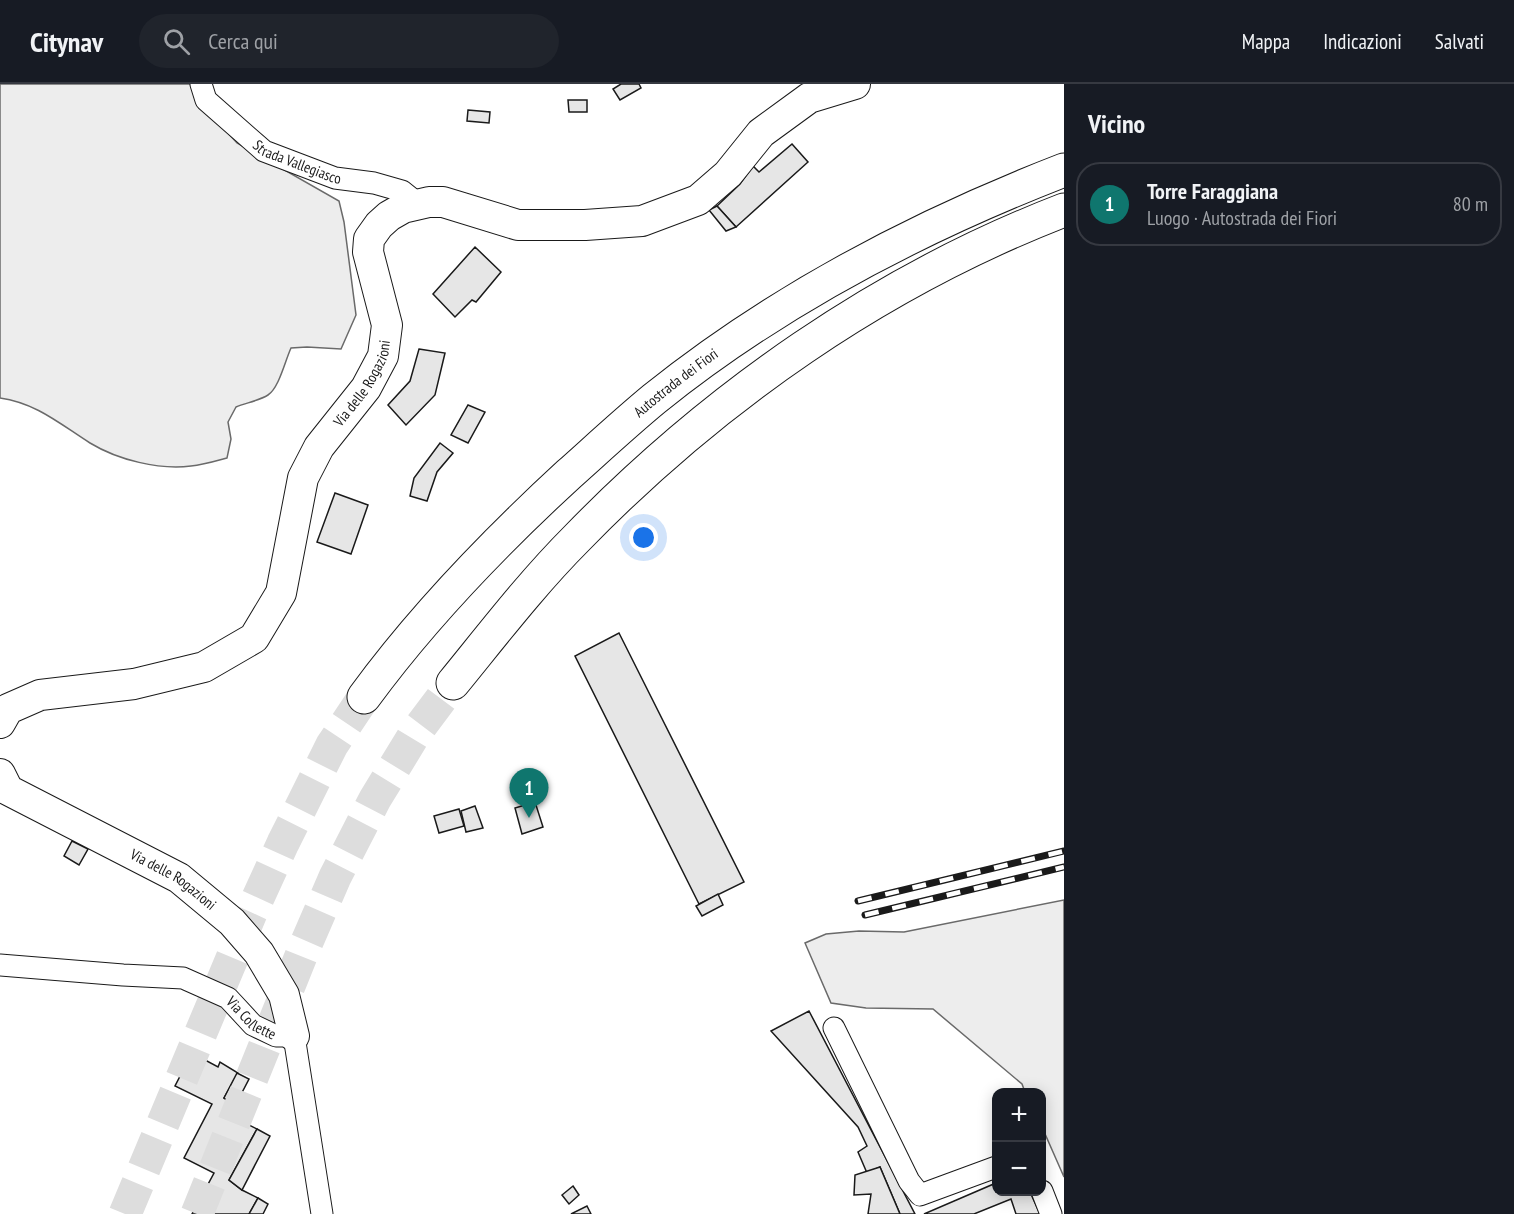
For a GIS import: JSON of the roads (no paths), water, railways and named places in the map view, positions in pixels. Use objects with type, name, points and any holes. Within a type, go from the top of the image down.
[{"type":"highway","name":"Autostrada dei Fiori","points":[[364,697],[396,653],[433,609],[513,526],[653,400],[703,362],[773,314],[864,260],[971,208],[1064,170]]},
{"type":"highway","points":[[453,683],[538,580],[577,538],[632,484],[694,429],[743,391],[798,350],[860,310],[945,263],[1028,224],[1064,210]]},
{"type":"street","name":"Strada Vallegiasco","points":[[201,84],[206,100],[264,151],[335,178],[374,183],[402,191],[417,203]]},
{"type":"street","name":"Via delle Rogazioni","points":[[0,723],[8,709],[40,696],[134,684],[204,666],[254,638],[281,593],[303,478],[319,447],[366,388],[383,356],[387,325],[368,252],[369,239],[389,216],[417,203],[443,202],[518,225],[642,222],[698,200],[728,174],[761,133],[809,98],[855,84]]},
{"type":"street","name":"Via delle Rogazioni","points":[[0,774],[8,790],[179,878],[232,922],[259,953],[284,995],[294,1036]]},
{"type":"street","name":"Via Collette","points":[[0,965],[112,975],[183,978],[228,998],[253,1025],[276,1036],[294,1036],[322,1214]]},
{"type":"street","points":[[834,1028],[909,1181],[920,1195],[992,1168]]},
{"type":"street","points":[[1043,1196],[1051,1214]]},
{"type":"tunnel","points":[[197,1214],[335,877],[375,799],[414,735],[453,683]]},
{"type":"tunnel","points":[[125,1214],[251,913],[283,843],[332,745],[364,697]]},
{"type":"railway","points":[[858,901],[1064,851]]},
{"type":"railway","points":[[865,915],[1064,867]]},
{"type":"place","name":"Torre Faraggiana","points":[[529,818]]}]
